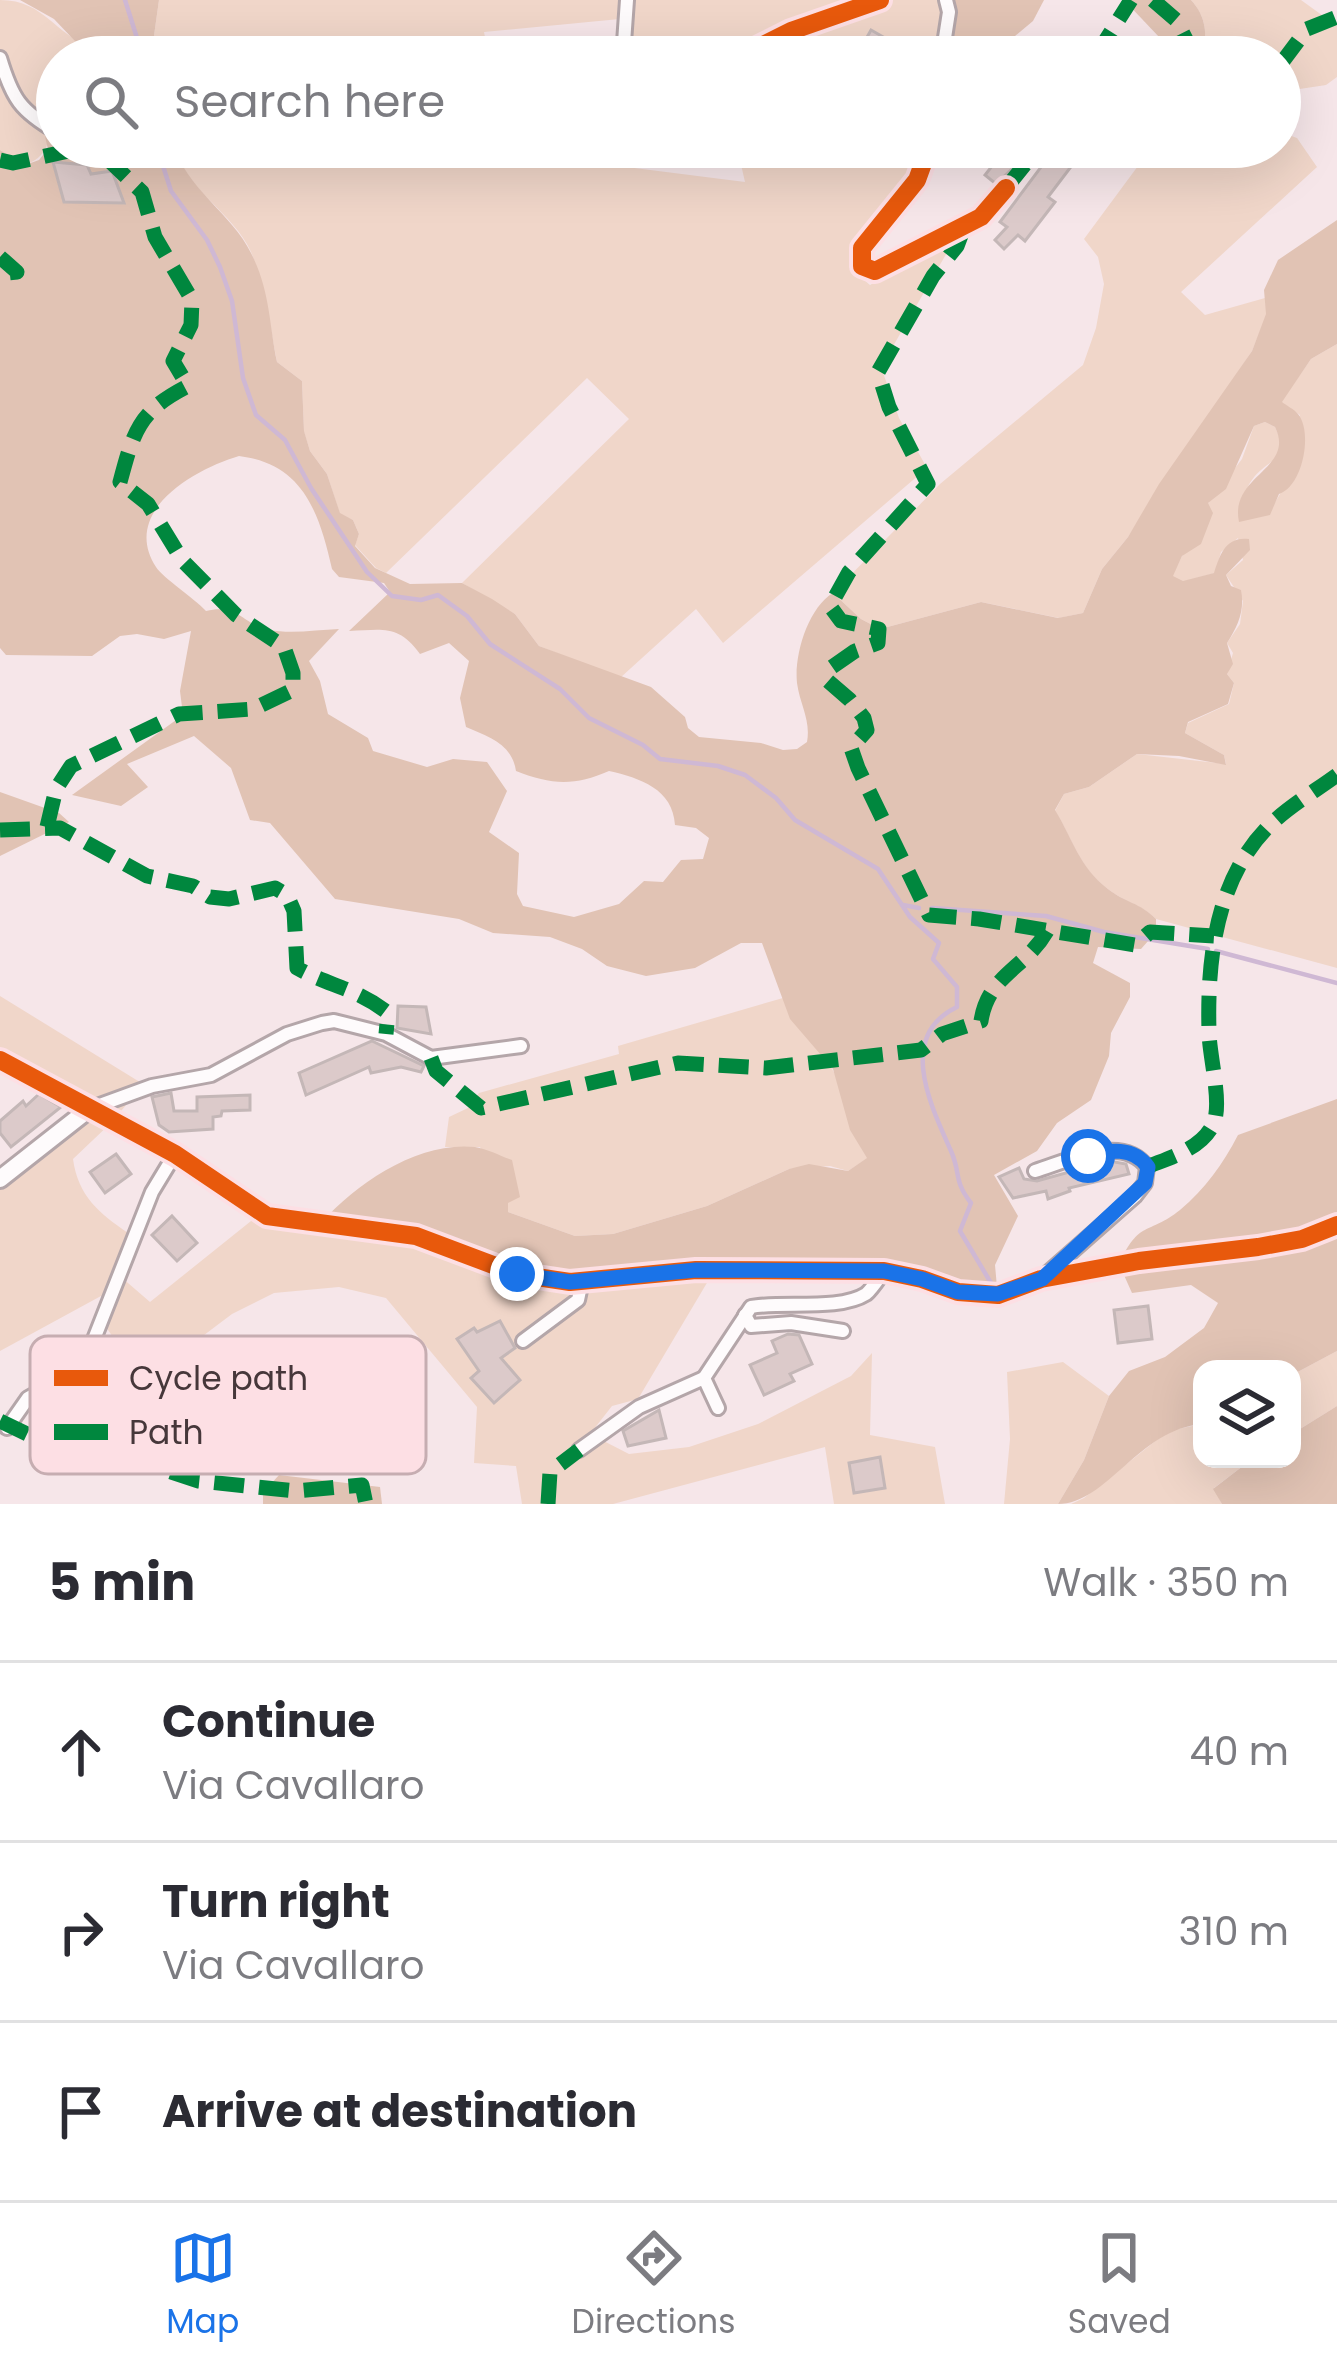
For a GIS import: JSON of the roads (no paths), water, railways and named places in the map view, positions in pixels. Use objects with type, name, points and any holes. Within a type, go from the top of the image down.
[{"type":"street","points":[[624,36],[627,0]]},
{"type":"street","points":[[781,36],[880,0]]},
{"type":"street","points":[[945,36],[946,0]]},
{"type":"street","points":[[0,58],[10,94],[36,118]]},
{"type":"street","points":[[921,168],[917,180],[862,248],[862,266],[875,271],[982,217],[1006,188]]},
{"type":"street","points":[[0,1179],[88,1109],[152,1086],[211,1075],[286,1034],[322,1023],[386,1034],[431,1058],[521,1046]]},
{"type":"street","points":[[0,1060],[175,1154],[267,1216],[416,1236],[517,1274],[582,1280],[696,1270],[884,1271],[958,1292],[998,1294],[1042,1279],[1139,1261],[1302,1239],[1337,1225]]},
{"type":"street","points":[[1035,1171],[1113,1149],[1142,1159],[1148,1167],[1145,1183],[1135,1196],[1042,1279]]},
{"type":"street","points":[[96,1336],[152,1192],[175,1154]]},
{"type":"street","points":[[579,1450],[639,1407],[704,1378],[751,1307],[778,1302],[817,1305],[865,1294],[884,1271]]},
{"type":"street","points":[[523,1341],[578,1300],[582,1280]]},
{"type":"street","points":[[745,1315],[751,1326],[790,1323],[843,1331]]},
{"type":"street","points":[[704,1378],[718,1408]]},
{"type":"street","points":[[7,1427],[30,1397]]},
{"type":"waterway","points":[[125,0],[136,36]]},
{"type":"waterway","points":[[164,168],[171,191],[207,240],[220,267],[232,301],[243,378],[256,415],[285,440],[367,572],[392,596],[421,600],[438,595],[467,616],[490,644],[560,689],[589,718],[643,745],[660,759],[718,766],[745,775],[776,798],[795,820],[878,869],[910,917],[939,943],[933,959],[957,987],[957,1007],[938,1020],[928,1035],[924,1073],[959,1182],[971,1203],[960,1231],[991,1283]]},
{"type":"waterway","points":[[903,905],[919,908]]},
{"type":"waterway","points":[[932,908],[1046,916],[1104,932],[1208,949]]},
{"type":"waterway","points":[[1216,951],[1337,983]]}]
